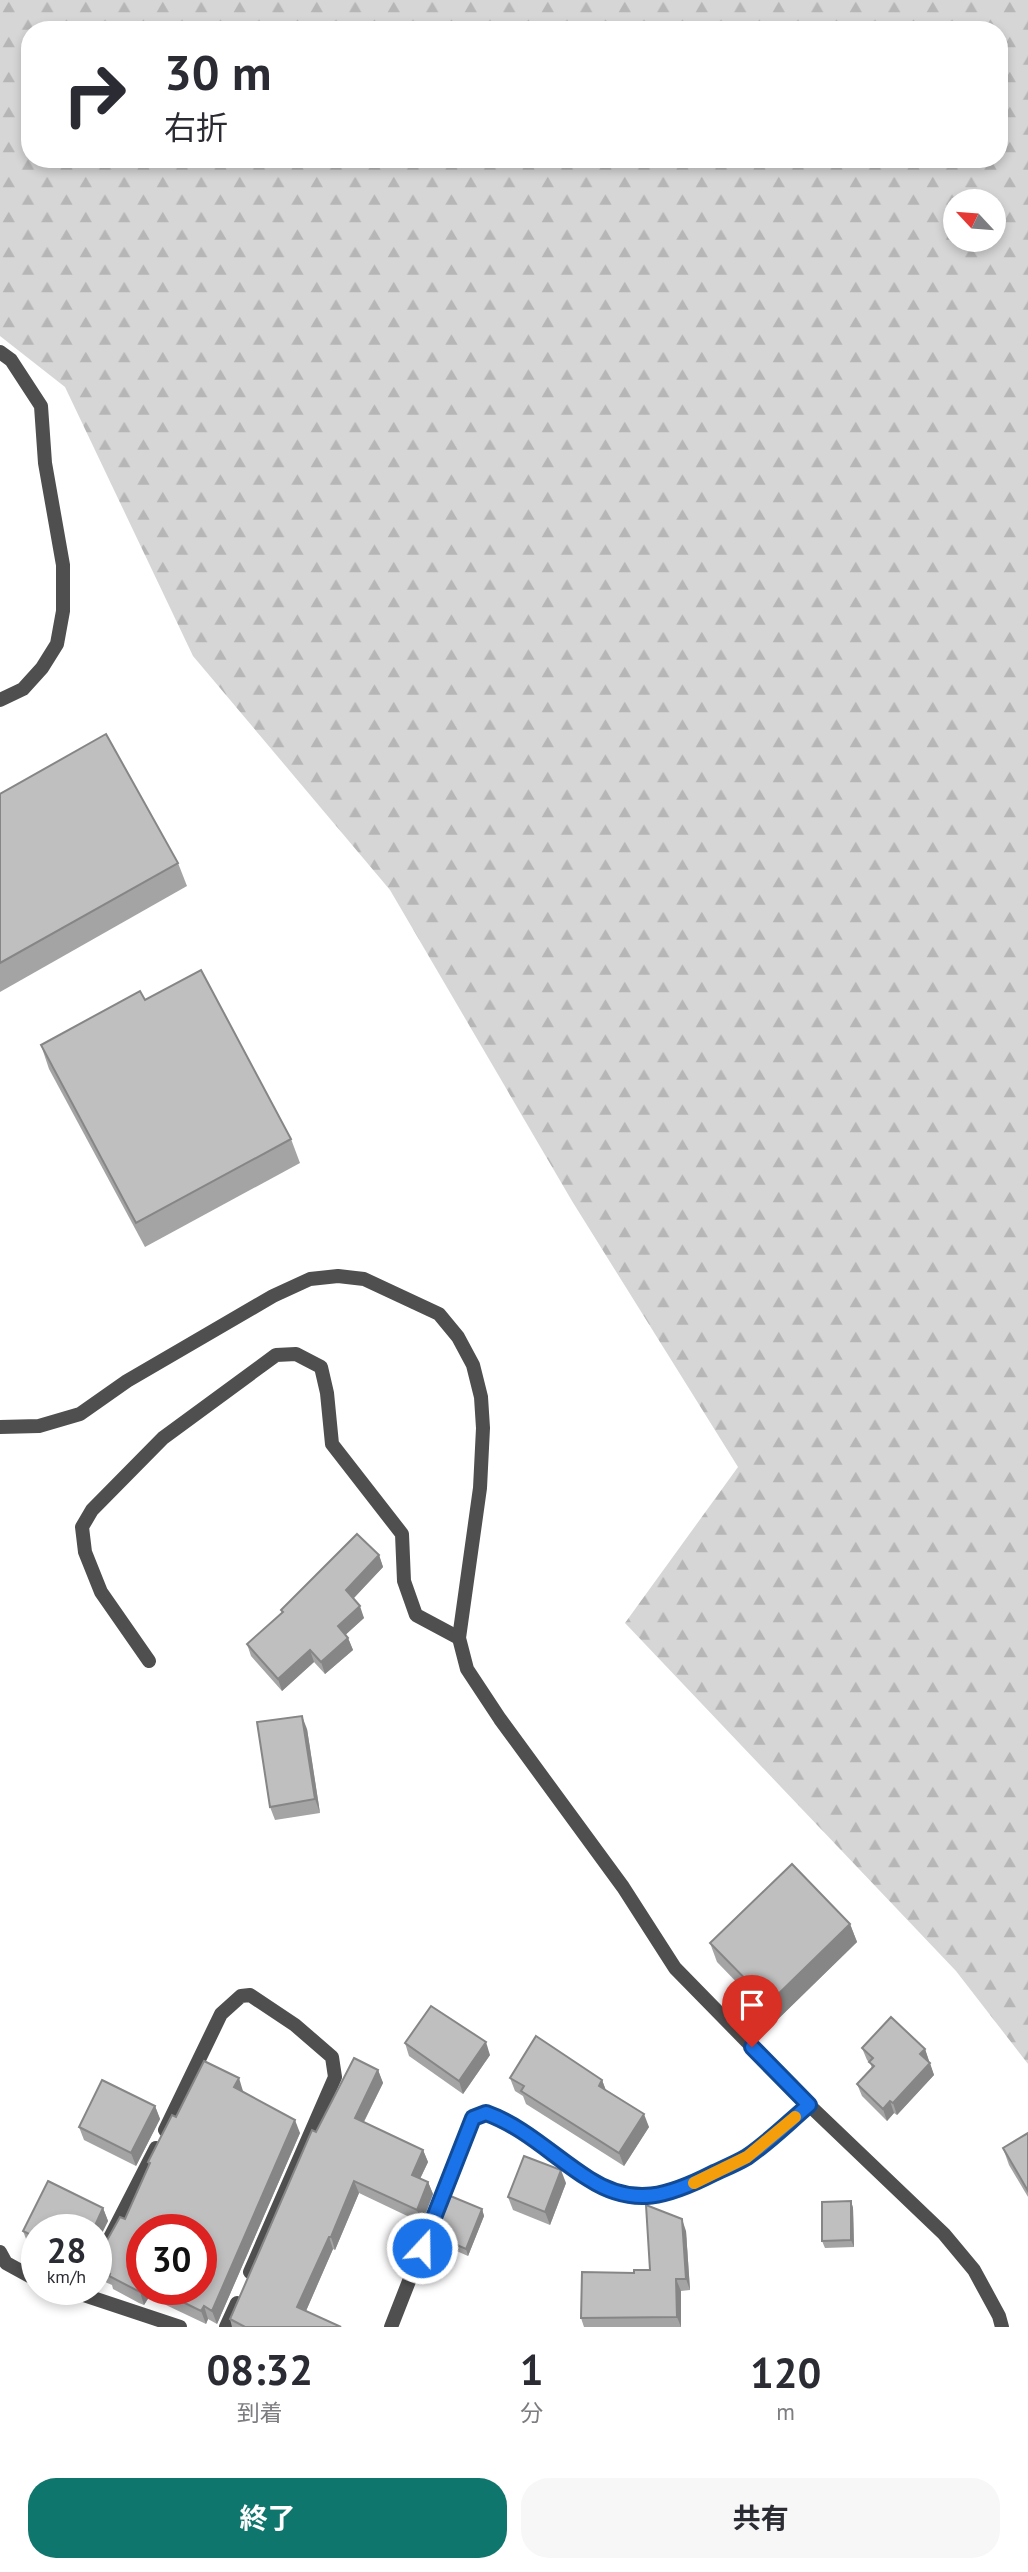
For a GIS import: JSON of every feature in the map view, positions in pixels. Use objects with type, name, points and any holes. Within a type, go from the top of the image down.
[{"type":"street","points":[[0,352],[11,360],[41,406],[45,463],[63,565],[63,611],[57,644],[42,668],[23,689],[0,700]]},
{"type":"street","points":[[0,1427],[39,1426],[80,1414],[127,1381],[273,1296],[310,1279],[338,1276],[364,1279],[439,1314],[457,1337],[473,1365],[481,1397],[483,1428],[480,1488],[459,1638],[467,1669],[500,1719],[623,1887],[675,1968],[809,2105],[944,2234],[974,2270],[999,2316],[1002,2327]]},
{"type":"street","points":[[149,1661],[101,1592],[85,1552],[82,1527],[92,1510],[163,1438],[276,1355],[296,1354],[321,1367],[327,1393],[332,1444],[402,1534],[404,1581],[416,1615],[459,1638]]},
{"type":"street","points":[[112,2234],[221,2014],[240,1996],[250,1995],[295,2025],[332,2057],[335,2077],[226,2327]]},
{"type":"street","points":[[391,2327],[473,2118],[486,2113],[506,2120],[588,2179],[614,2193],[636,2197],[658,2196],[683,2189],[747,2157],[809,2105]]},
{"type":"street","points":[[0,2252],[6,2263],[21,2271]]},
{"type":"street","points":[[112,2302],[180,2327]]},
{"type":"green space","points":[[0,0],[1028,0],[1028,2064],[956,1971],[625,1623],[738,1467],[572,1201],[390,890],[193,656],[65,387],[0,336]]},
{"type":"building","points":[[106,734],[178,863],[0,963],[0,794]]},
{"type":"building","points":[[201,970],[291,1139],[136,1223],[41,1045],[140,991],[145,1000]]},
{"type":"building","points":[[357,1534],[379,1555],[346,1590],[360,1606],[338,1626],[348,1638],[321,1662],[310,1650],[278,1679],[247,1644],[283,1612],[281,1610]]},
{"type":"building","points":[[302,1716],[315,1799],[270,1807],[257,1722]]},
{"type":"building","points":[[792,1864],[850,1924],[769,2003],[710,1943]]},
{"type":"building","points":[[431,2006],[486,2042],[459,2081],[405,2043]]},
{"type":"building","points":[[891,2017],[925,2049],[920,2054],[930,2063],[893,2103],[890,2101],[883,2109],[857,2084],[874,2066],[869,2062],[873,2058],[862,2048]]},
{"type":"building","points":[[536,2036],[602,2080],[599,2086],[644,2114],[619,2153],[521,2091],[524,2086],[510,2078]]},
{"type":"building","points":[[354,2058],[378,2070],[355,2118],[423,2150],[412,2175],[428,2182],[417,2210],[354,2181],[331,2237],[297,2307],[341,2327],[245,2327],[230,2319],[312,2130],[316,2132]]},
{"type":"building","points":[[204,2061],[239,2078],[234,2087],[295,2120],[217,2299],[217,2214],[127,2214],[150,2163],[148,2162],[172,2115],[176,2117]]},
{"type":"building","points":[[102,2080],[155,2106],[131,2153],[79,2127]]},
{"type":"building","points":[[1028,2133],[1028,2191],[1003,2148]]},
{"type":"building","points":[[524,2156],[561,2170],[545,2212],[508,2197]]},
{"type":"building","points":[[48,2181],[103,2208],[100,2214],[32,2214]]},
{"type":"building","points":[[448,2195],[482,2209],[466,2249],[436,2236],[440,2226],[437,2224]]},
{"type":"building","points":[[851,2201],[851,2240],[822,2241],[822,2202]]},
{"type":"building","points":[[646,2205],[682,2219],[686,2279],[676,2279],[677,2317],[581,2318],[582,2272],[634,2273],[634,2270],[650,2270]]},
{"type":"building","points":[[120,2217],[125,2219],[126,2217],[126,2285],[112,2278],[112,2231]]},
{"type":"building","points":[[189,2305],[215,2305],[212,2311],[204,2306],[201,2311]]},
{"type":"slow traffic","points":[[694,2183],[747,2157],[795,2117]]},
{"type":"route","points":[[422,2248],[473,2118],[486,2113],[506,2120],[588,2179],[614,2193],[636,2197],[658,2196],[683,2189],[747,2157],[809,2105],[752,2047]]}]
